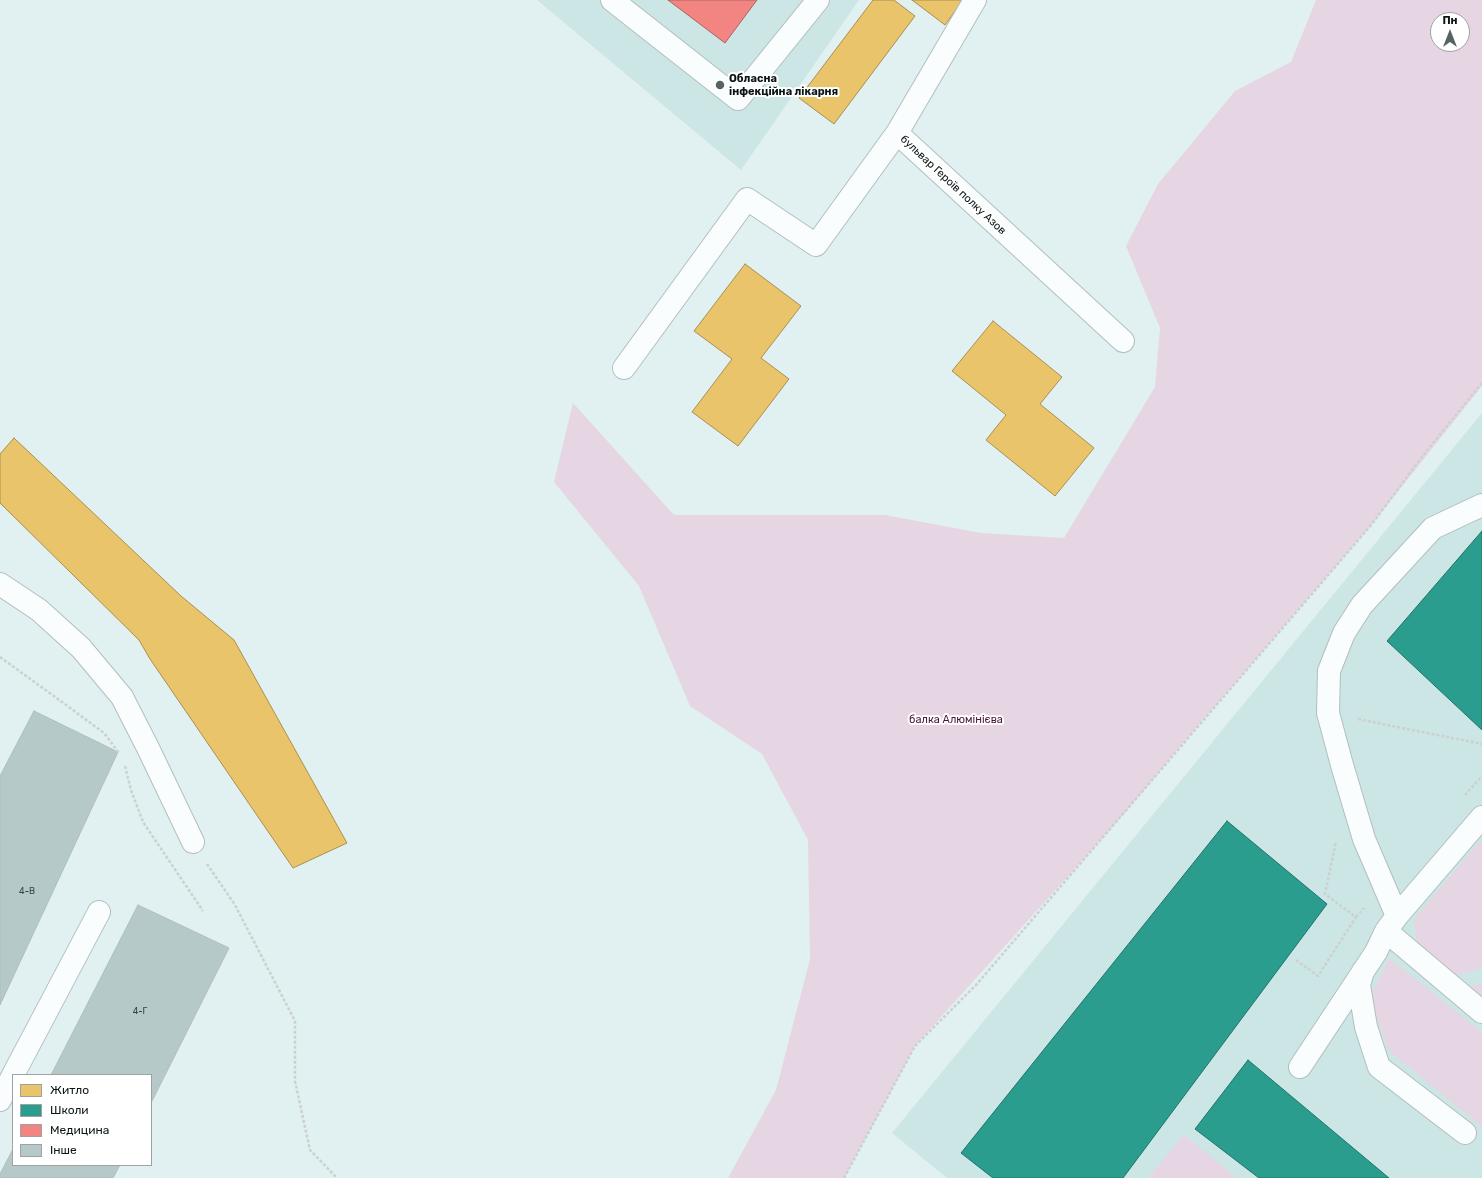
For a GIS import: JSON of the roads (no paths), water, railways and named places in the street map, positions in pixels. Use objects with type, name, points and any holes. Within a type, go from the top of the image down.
[{"type":"street","points":[[612,0],[738,99],[818,0]]},
{"type":"street","name":"бульвар Героїв полку Азов","points":[[975,0],[897,133],[1123,341]]},
{"type":"street","points":[[624,368],[746,199],[816,245],[897,133]]},
{"type":"street","points":[[1482,505],[1433,528],[1362,605],[1344,633],[1329,671],[1328,713],[1364,839],[1392,923],[1482,1012]]},
{"type":"street","points":[[0,584],[39,610],[81,648],[122,697],[148,748],[192,842]]},
{"type":"street","points":[[1300,1067],[1376,952],[1392,923],[1482,817]]},
{"type":"street","points":[[14,1074],[99,912]]},
{"type":"street","points":[[1363,971],[1359,985],[1366,1026],[1379,1067],[1464,1133]]},
{"type":"street","points":[[0,1100],[12,1077]]},
{"type":"place","name":"Обласна інфекційна лікарня","points":[[720,85]]},
{"type":"park label","name":"балка Алюмінієва","points":[[956,720]]}]
